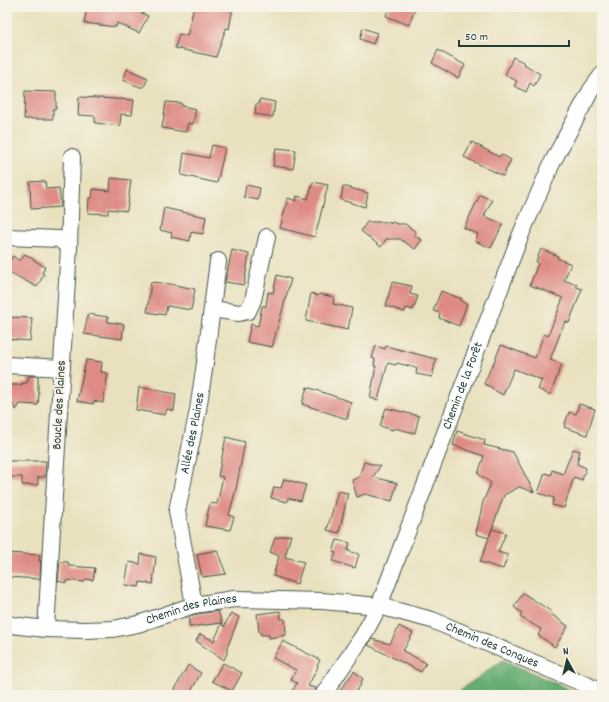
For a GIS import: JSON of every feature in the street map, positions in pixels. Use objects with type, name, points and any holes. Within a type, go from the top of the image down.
[{"type":"street","name":"Chemin de la Forêt","points":[[323,695],[363,636],[379,606],[521,234],[553,161],[591,90],[602,75]]},
{"type":"street","name":"Boucle des Plaines","points":[[46,629],[69,247],[72,157]]},
{"type":"street","points":[[7,237],[59,239],[69,247]]},
{"type":"street","points":[[212,309],[239,313],[248,311],[253,300],[267,237]]},
{"type":"street","name":"Allée des Plaines","points":[[194,605],[177,512],[198,410],[218,261]]},
{"type":"street","points":[[7,365],[62,368]]},
{"type":"street","name":"Chemin des Plaines","points":[[7,623],[46,629],[113,629],[138,624],[194,605],[234,599],[322,601],[379,606]]},
{"type":"street","name":"Chemin des Conques","points":[[379,606],[432,620],[587,685],[602,693]]},
{"type":"green space","points":[[503,660],[582,695],[453,695]]},
{"type":"building","points":[[87,7],[129,7],[148,16],[139,33],[117,23],[116,27],[84,23]]},
{"type":"building","points":[[194,7],[233,7],[229,29],[226,28],[216,57],[175,48],[179,34],[187,36]]},
{"type":"building","points":[[389,7],[416,7],[409,25],[386,16]]},
{"type":"building","points":[[363,28],[377,33],[373,44],[360,39]]},
{"type":"building","points":[[438,50],[465,65],[458,78],[432,63]]},
{"type":"building","points":[[513,57],[525,63],[524,64],[540,74],[534,86],[530,83],[526,92],[514,86],[517,81],[505,75]]},
{"type":"building","points":[[127,69],[148,78],[144,87],[140,87],[123,80]]},
{"type":"building","points":[[25,91],[56,92],[56,109],[53,109],[53,119],[24,119]]},
{"type":"building","points":[[79,97],[134,100],[132,115],[121,114],[120,126],[95,123],[95,116],[78,115]]},
{"type":"building","points":[[260,99],[275,102],[273,117],[255,114],[256,104],[259,104]]},
{"type":"building","points":[[166,102],[181,103],[182,106],[196,109],[193,124],[188,123],[186,132],[162,128]]},
{"type":"building","points":[[472,142],[499,157],[501,154],[511,160],[503,176],[464,157]]},
{"type":"building","points":[[212,145],[225,148],[217,183],[181,175],[184,153],[209,158]]},
{"type":"building","points":[[276,148],[296,150],[293,169],[273,166]]},
{"type":"building","points":[[111,178],[131,180],[127,211],[108,209],[108,214],[88,213],[89,198],[92,198],[93,189],[110,191]]},
{"type":"building","points":[[45,181],[46,189],[59,188],[61,207],[31,209],[30,182]]},
{"type":"building","points":[[313,182],[328,185],[315,237],[280,228],[288,198],[296,201],[297,196],[308,199]]},
{"type":"building","points":[[246,185],[260,188],[258,200],[244,197]]},
{"type":"building","points":[[343,186],[368,193],[365,207],[341,200]]},
{"type":"building","points":[[480,195],[492,200],[484,216],[503,224],[491,248],[475,241],[478,234],[464,228]]},
{"type":"building","points":[[164,208],[206,217],[203,234],[191,232],[190,241],[171,237],[172,233],[160,230]]},
{"type":"building","points":[[367,222],[390,222],[390,224],[393,222],[397,224],[405,224],[416,232],[414,235],[422,240],[415,249],[400,239],[386,239],[381,247],[361,231]]},
{"type":"building","points":[[541,249],[558,256],[557,258],[571,264],[564,280],[577,285],[576,287],[582,289],[569,323],[565,321],[550,360],[562,364],[550,395],[538,389],[542,380],[514,369],[503,395],[484,384],[501,345],[535,358],[544,334],[548,336],[563,298],[530,285],[538,263],[536,262]]},
{"type":"building","points":[[232,250],[249,254],[244,285],[225,282]]},
{"type":"building","points":[[25,254],[45,267],[42,273],[44,274],[37,287],[7,271],[7,266],[13,256],[20,261]]},
{"type":"building","points":[[277,275],[291,279],[272,347],[247,342],[251,324],[258,326],[262,306],[266,306],[268,292],[273,293]]},
{"type":"building","points":[[151,282],[195,289],[191,310],[167,306],[165,315],[147,312]]},
{"type":"building","points":[[392,282],[412,286],[410,294],[418,296],[413,310],[406,308],[405,312],[386,306]]},
{"type":"building","points":[[441,291],[462,299],[461,301],[467,304],[459,326],[439,318],[440,313],[433,311]]},
{"type":"building","points":[[311,293],[318,296],[319,294],[334,297],[333,304],[352,308],[348,330],[306,321]]},
{"type":"building","points":[[88,314],[108,317],[108,322],[124,324],[122,339],[84,334]]},
{"type":"building","points":[[7,317],[32,318],[30,341],[7,339]]},
{"type":"building","points":[[376,346],[385,349],[386,346],[436,359],[432,377],[416,374],[417,368],[397,363],[396,365],[388,363],[378,400],[370,398],[376,366],[374,366],[375,359],[372,358]]},
{"type":"building","points":[[86,360],[102,362],[101,372],[108,373],[103,403],[94,401],[93,404],[77,401]]},
{"type":"building","points":[[29,376],[38,376],[38,405],[20,404],[16,410],[12,403],[7,403],[7,385],[22,385],[22,383],[27,383]]},
{"type":"building","points":[[139,387],[176,394],[174,411],[167,409],[165,415],[136,410]]},
{"type":"building","points":[[307,387],[351,402],[347,419],[302,404]]},
{"type":"building","points":[[579,404],[595,409],[587,435],[564,427],[569,412],[576,414]]},
{"type":"building","points":[[386,408],[419,416],[415,433],[394,428],[393,430],[380,426]]},
{"type":"building","points":[[457,431],[485,440],[484,445],[513,452],[534,492],[519,487],[504,495],[489,537],[492,529],[506,533],[498,552],[508,555],[503,569],[480,562],[489,538],[476,534],[483,502],[491,483],[478,474],[484,456],[453,445]]},
{"type":"building","points":[[226,437],[245,442],[236,489],[229,515],[234,517],[230,530],[205,526],[210,503],[217,504],[223,477],[218,476]]},
{"type":"building","points":[[573,449],[580,451],[577,464],[586,468],[582,480],[574,477],[564,508],[552,505],[554,498],[538,493],[545,473],[551,475],[552,470],[563,474]]},
{"type":"building","points":[[7,461],[46,461],[45,477],[38,477],[38,485],[22,485],[22,477],[7,477]]},
{"type":"building","points":[[364,462],[380,466],[373,477],[397,483],[392,501],[365,494],[357,497],[352,480],[359,477]]},
{"type":"building","points":[[284,479],[306,485],[301,501],[288,498],[287,502],[271,498],[274,487],[281,488]]},
{"type":"building","points":[[338,491],[348,493],[339,533],[327,530]]},
{"type":"building","points":[[291,535],[285,557],[304,562],[297,584],[273,576],[279,556],[270,552],[275,538]]},
{"type":"building","points":[[337,540],[350,543],[348,551],[359,554],[355,568],[333,561],[336,553],[333,552]]},
{"type":"building","points":[[217,550],[226,574],[202,577],[197,554]]},
{"type":"building","points":[[7,553],[40,555],[40,579],[7,577]]},
{"type":"building","points":[[141,554],[156,557],[153,584],[140,582],[139,587],[125,585],[129,562],[140,564]]},
{"type":"building","points":[[60,562],[68,562],[69,566],[95,568],[93,580],[86,579],[84,582],[67,580],[66,583],[58,581]]},
{"type":"building","points":[[523,593],[552,612],[551,614],[568,626],[555,647],[538,635],[541,629],[520,617],[522,613],[514,607]]},
{"type":"building","points":[[218,611],[222,623],[189,627],[189,617],[196,614]]},
{"type":"building","points":[[280,611],[281,619],[285,619],[286,635],[269,638],[269,635],[261,635],[259,632],[257,614]]},
{"type":"building","points":[[231,613],[239,617],[224,660],[196,641],[200,634],[214,641],[222,623],[224,627]]},
{"type":"building","points":[[399,626],[413,633],[403,651],[426,663],[421,672],[368,645],[372,639],[390,644]]},
{"type":"building","points":[[283,641],[320,660],[308,686],[316,688],[314,695],[290,695],[297,683],[291,680],[296,670],[273,658]]},
{"type":"building","points":[[223,663],[242,673],[232,691],[212,681]]},
{"type":"building","points":[[188,665],[201,673],[189,695],[174,691]]},
{"type":"building","points":[[354,671],[363,679],[360,684],[361,685],[353,695],[337,695]]}]
